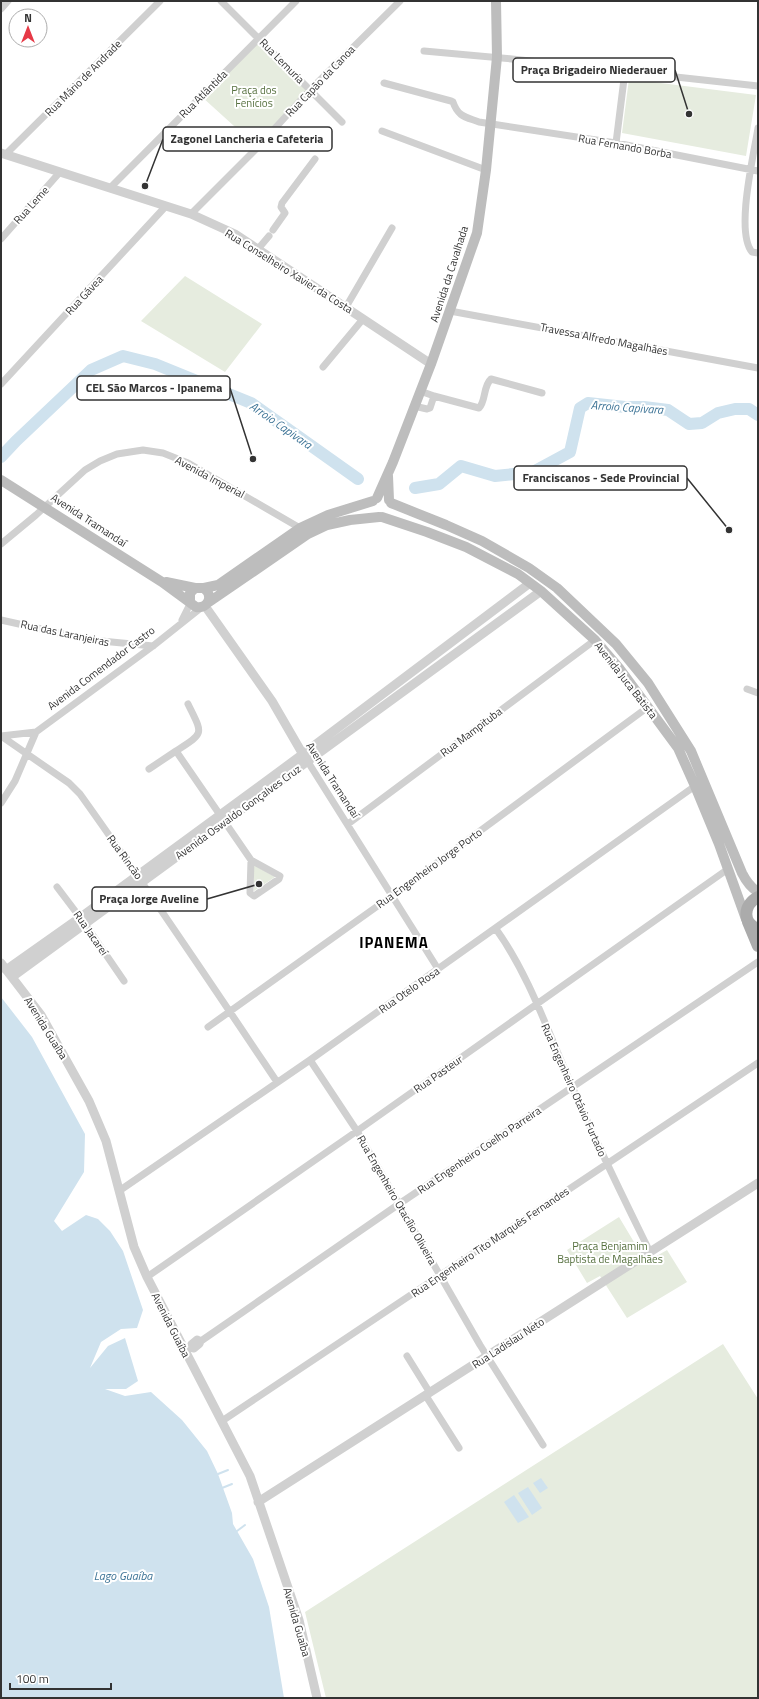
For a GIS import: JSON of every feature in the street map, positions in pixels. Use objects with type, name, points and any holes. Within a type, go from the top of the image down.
[{"type":"main road","name":"Avenida da Cavalhada","points":[[375,499],[388,473],[431,364],[477,233],[486,170],[497,57],[496,1]]},
{"type":"main road","name":"Avenida da Cavalhada","points":[[388,473],[390,502]]},
{"type":"main road","name":"Avenida Tramandaí","points":[[1,480],[191,602]]},
{"type":"main road","points":[[200,588],[210,594],[205,605],[196,607],[191,602],[190,594],[200,588],[218,585],[300,528],[328,515],[375,499],[381,497],[390,502],[391,511],[389,514],[380,517],[372,512],[371,508],[375,499]]},
{"type":"main road","name":"Avenida Juca Batista","points":[[390,502],[482,541],[529,568],[557,588],[616,644],[648,683],[691,751],[742,873],[752,889],[758,892]]},
{"type":"main road","name":"Avenida Juca Batista","points":[[380,517],[427,532],[466,547],[518,574],[541,591],[595,640],[619,668],[678,748],[695,786],[746,919],[758,946]]},
{"type":"main road","name":"Avenida Comendador Castro","points":[[205,605],[308,534],[327,525],[350,520],[380,517]]},
{"type":"main road","name":"Avenida Tramandaí","points":[[162,582],[200,588]]},
{"type":"main road","points":[[758,896],[748,904],[746,909],[746,919],[752,927],[758,929]]},
{"type":"street","points":[[1,9],[8,1]]},
{"type":"street","name":"Rua Mário de Andrade","points":[[4,154],[160,1]]},
{"type":"street","name":"Rua Lemuria","points":[[221,1],[342,122]]},
{"type":"street","name":"Rua Atlântida","points":[[110,188],[296,1]]},
{"type":"street","name":"Rua Capão da Canoa","points":[[191,214],[256,149],[310,90],[400,1]]},
{"type":"street","points":[[424,51],[497,57],[758,86]]},
{"type":"street","points":[[616,143],[625,71]]},
{"type":"street","name":"Rua Fernando Borba","points":[[384,83],[451,101],[453,102],[456,110],[462,116],[491,125],[616,143],[755,170]]},
{"type":"street","points":[[758,128],[755,170],[744,216],[747,247],[752,252],[758,253]]},
{"type":"street","points":[[382,131],[486,170]]},
{"type":"street","name":"Rua Conselheiro Xavier da Costa","points":[[4,154],[191,214],[235,234],[431,364]]},
{"type":"street","points":[[258,249],[285,213],[281,207],[282,203],[316,159]]},
{"type":"street","name":"Rua Leme","points":[[1,239],[60,172]]},
{"type":"street","name":"Rua Gávea","points":[[1,384],[166,206]]},
{"type":"street","points":[[346,307],[392,228]]},
{"type":"street","name":"Travessa Alfredo Magalhães","points":[[450,311],[758,368]]},
{"type":"street","points":[[323,367],[363,318]]},
{"type":"street","points":[[420,391],[479,408],[482,405],[488,382],[491,379],[542,393]]},
{"type":"street","points":[[414,406],[428,409],[430,408],[434,396]]},
{"type":"street","name":"Avenida Imperial","points":[[1,544],[45,507],[72,480],[85,470],[100,461],[117,454],[143,450],[163,453],[188,463],[300,528]]},
{"type":"street","name":"Avenida Oswaldo Gonçalves Cruz","points":[[305,758],[379,696],[530,583]]},
{"type":"street","name":"Avenida Oswaldo Gonçalves Cruz","points":[[6,970],[83,920],[305,758],[386,704],[456,651],[541,591]]},
{"type":"street","name":"Avenida Comendador Castro","points":[[180,624],[191,602]]},
{"type":"street","name":"Avenida Comendador Castro","points":[[1,803],[14,782],[36,732],[153,646],[205,605]]},
{"type":"street","name":"Avenida Tramandaí","points":[[205,605],[272,701],[305,758],[438,969]]},
{"type":"street","name":"Rua das Laranjeiras","points":[[1,620],[91,640],[153,646]]},
{"type":"street","name":"Rua Mampituba","points":[[348,824],[595,640]]},
{"type":"street","points":[[450,643],[456,651]]},
{"type":"street","points":[[747,689],[758,693]]},
{"type":"street","points":[[379,696],[386,704]]},
{"type":"street","points":[[149,769],[197,737],[198,725],[188,704]]},
{"type":"street","name":"Rua Engenheiro Jorge Porto","points":[[208,1028],[648,707]]},
{"type":"street","name":"Avenida Comendador Castro","points":[[1,736],[36,732]]},
{"type":"street","name":"Rua Rincão","points":[[1,736],[69,783],[80,794],[141,878],[277,1082]]},
{"type":"street","points":[[176,752],[251,860],[280,877],[254,896],[250,893],[251,860]]},
{"type":"street","name":"Rua Otelo Rosa","points":[[119,1190],[310,1060],[695,786]]},
{"type":"street","name":"Rua Pasteur","points":[[147,1277],[357,1131],[728,869]]},
{"type":"street","name":"Rua Jacareí","points":[[57,887],[83,920],[124,981]]},
{"type":"street","name":"Rua Engenheiro Otávio Furtado","points":[[496,929],[517,963],[537,1004],[572,1087],[607,1164],[650,1252]]},
{"type":"street","name":"Rua Engenheiro Coelho Parreira","points":[[187,1350],[194,1349],[200,1344],[201,1341],[399,1204],[758,962]]},
{"type":"street","name":"Avenida Guaíba","points":[[6,970],[41,1015],[89,1101],[106,1141],[134,1248],[147,1277],[187,1350],[250,1476],[299,1620],[318,1698]]},
{"type":"street","name":"Rua Engenheiro Otacílio Oliveira","points":[[310,1060],[357,1131],[487,1356],[543,1445]]},
{"type":"street","name":"Rua Engenheiro Tito Marquês Fernandes","points":[[222,1421],[758,1063]]},
{"type":"street","name":"Rua Ladislau Neto","points":[[258,1502],[758,1184]]},
{"type":"street","points":[[407,1356],[459,1448]]},
{"type":"green space","name":"Praça dos Fenícios","points":[[259,42],[307,90],[255,145],[202,97]]},
{"type":"green space","points":[[629,79],[756,95],[746,156],[622,133]]},
{"type":"green space","points":[[185,276],[262,324],[225,372],[141,321]]},
{"type":"green space","points":[[254,865],[275,877],[254,891]]},
{"type":"green space","name":"Praça Benjamim Baptista de Magalhães","points":[[619,1217],[646,1262],[667,1250],[687,1282],[627,1318],[600,1276],[587,1283],[567,1250]]},
{"type":"green space","points":[[723,1344],[758,1399],[758,1698],[326,1698],[305,1612]]},
{"type":"water","name":"Lago Guaíba","points":[[1,997],[32,1037],[85,1134],[84,1172],[54,1221],[62,1231],[86,1215],[98,1219],[110,1231],[123,1251],[143,1310],[137,1328],[121,1329],[101,1342],[90,1368],[108,1346],[125,1338],[138,1381],[126,1389],[105,1389],[125,1396],[151,1392],[182,1420],[207,1451],[218,1474],[232,1513],[233,1524],[253,1559],[269,1607],[284,1698],[1,1698]]},
{"type":"water","points":[[541,1478],[548,1488],[540,1493],[533,1483]]},
{"type":"water","points":[[528,1487],[542,1508],[532,1515],[518,1493]]},
{"type":"water","points":[[514,1495],[529,1517],[518,1523],[504,1502]]},
{"type":"waterway","name":"Arroio Capivara","points":[[1,457],[91,370],[123,356],[155,364],[251,403],[358,479]]},
{"type":"waterway","name":"Arroio Capivara","points":[[415,488],[439,484],[461,466],[495,476],[533,472],[570,452],[580,408],[588,403],[668,410],[689,424],[702,423],[718,413],[735,409],[749,409],[758,415]]},
{"type":"waterway","points":[[218,1474],[228,1470]]},
{"type":"waterway","points":[[222,1488],[232,1484]]},
{"type":"waterway","points":[[237,1531],[245,1525]]},
{"type":"place","name":"Praça Brigadeiro Niederauer","points":[[689,114]]},
{"type":"place","name":"Zagonel Lancheria e Cafeteria","points":[[145,186]]},
{"type":"place","name":"CEL São Marcos - Ipanema","points":[[253,459]]},
{"type":"place","name":"Franciscanos - Sede Provincial","points":[[729,530]]},
{"type":"place","name":"Praça Jorge Aveline","points":[[259,884]]},
{"type":"district","name":"IPANEMA","points":[[394,942]]}]
